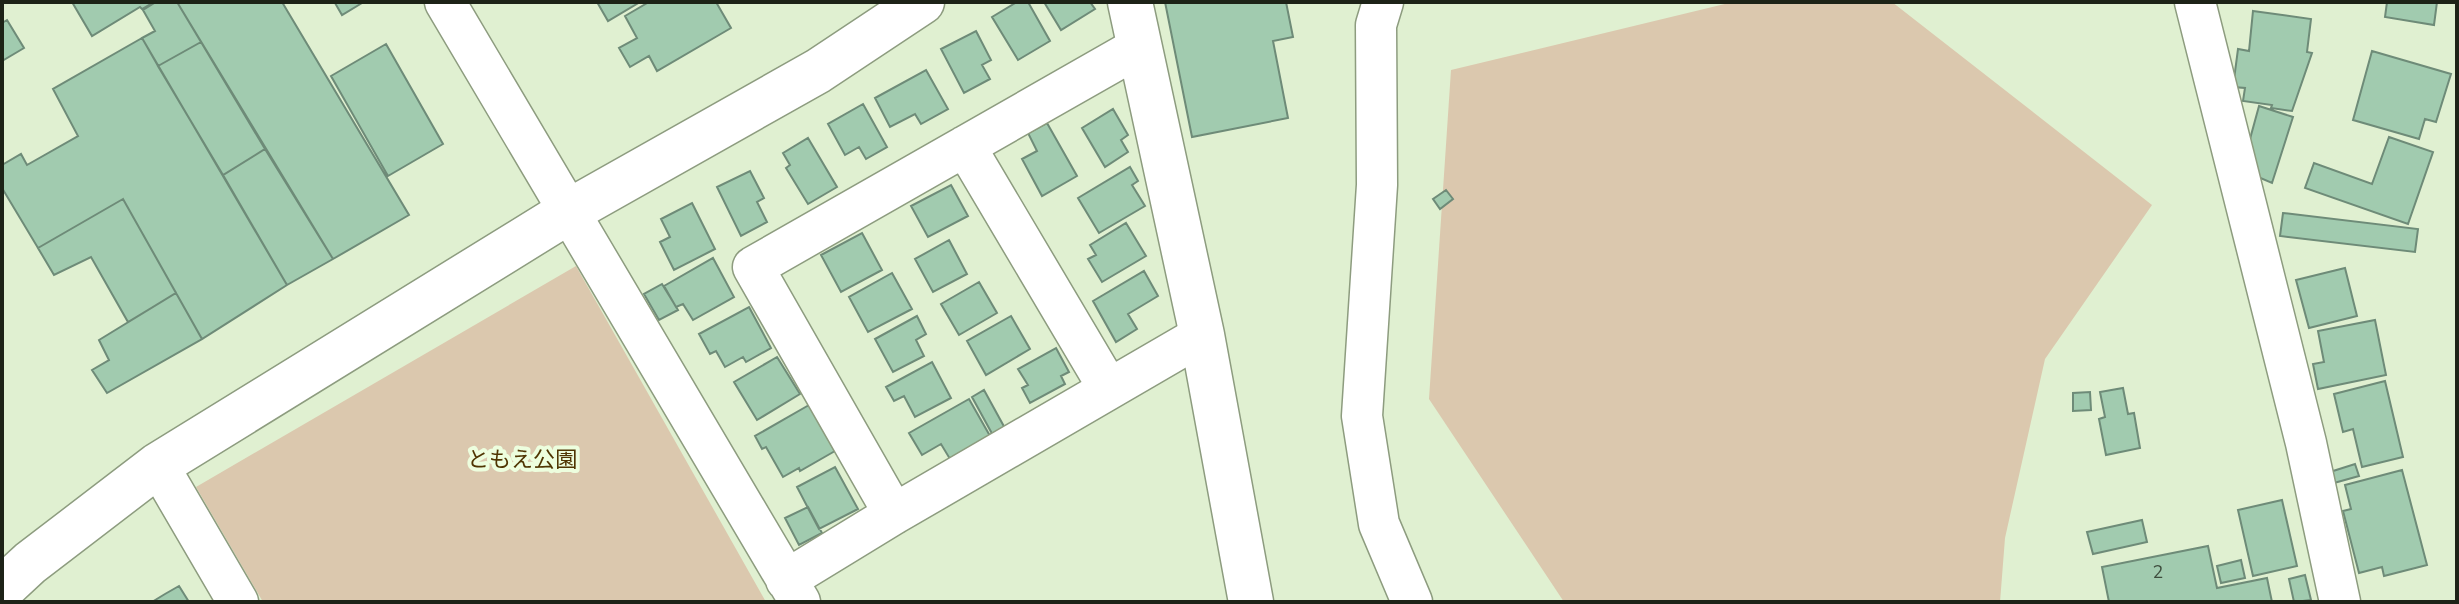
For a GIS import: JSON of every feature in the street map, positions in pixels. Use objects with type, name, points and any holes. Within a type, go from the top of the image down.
[{"type":"street","points":[[445,2],[793,591],[894,514],[1202,335]]},
{"type":"street","points":[[2,589],[30,563],[158,465],[568,212],[818,71],[922,2]]},
{"type":"street","points":[[1130,2],[1202,335],[1251,602]]},
{"type":"street","points":[[1383,2],[1376,25],[1377,185],[1362,416],[1379,524],[1412,602]]},
{"type":"street","points":[[2195,2],[2306,443],[2340,602]]},
{"type":"street","points":[[894,514],[753,267],[1139,47]]},
{"type":"street","points":[[965,146],[1109,389]]},
{"type":"street","points":[[158,465],[238,602]]},
{"type":"green space","points":[[1733,2],[1892,2],[2152,205],[2045,359],[2005,538],[2000,602],[1564,602],[1429,399],[1451,70]]},
{"type":"green space","name":"ともえ公園","points":[[576,266],[766,602],[263,602],[196,487]]},
{"type":"building","points":[[72,2],[154,2],[92,36]]},
{"type":"building","points":[[156,2],[177,2],[201,42],[158,66],[142,38],[155,31],[143,10]]},
{"type":"building","points":[[177,2],[282,2],[409,215],[333,259]]},
{"type":"building","points":[[337,2],[362,2],[362,3],[342,15]]},
{"type":"building","points":[[597,2],[640,2],[608,21]]},
{"type":"building","points":[[649,2],[716,2],[731,28],[657,71],[649,56],[630,67],[619,48],[637,38],[625,16]]},
{"type":"building","points":[[1017,2],[1028,2],[1050,41],[1018,60],[992,17]]},
{"type":"building","points":[[1044,2],[1090,2],[1095,9],[1061,30]]},
{"type":"building","points":[[1165,2],[1286,2],[1293,37],[1273,41],[1288,118],[1192,137]]},
{"type":"building","points":[[2387,2],[2437,2],[2434,25],[2385,17]]},
{"type":"building","points":[[2253,11],[2311,19],[2307,52],[2312,53],[2292,111],[2243,101],[2245,88],[2233,87],[2238,49],[2249,51]]},
{"type":"building","points":[[7,20],[24,48],[2,61],[2,23]]},
{"type":"building","points":[[976,31],[991,60],[982,65],[990,79],[964,93],[941,49]]},
{"type":"building","points":[[142,38],[287,285],[202,339],[123,199],[38,248],[2,188],[2,165],[21,154],[27,165],[78,136],[53,89]]},
{"type":"building","points":[[201,42],[265,149],[223,175],[158,66]]},
{"type":"building","points":[[386,44],[443,144],[388,176],[331,76]]},
{"type":"building","points":[[2372,51],[2451,74],[2436,122],[2425,119],[2419,139],[2353,120]]},
{"type":"building","points":[[926,70],[948,109],[921,124],[915,114],[890,127],[875,98]]},
{"type":"building","points":[[863,104],[887,147],[866,159],[859,147],[845,155],[828,124]]},
{"type":"building","points":[[2259,106],[2293,117],[2272,183],[2258,177],[2247,150]]},
{"type":"building","points":[[1113,109],[1128,135],[1121,140],[1128,152],[1105,167],[1082,128]]},
{"type":"building","points":[[1047,123],[1077,176],[1042,196],[1022,159],[1037,151],[1028,133]]},
{"type":"building","points":[[2389,137],[2433,152],[2408,224],[2305,188],[2314,163],[2372,184]]},
{"type":"building","points":[[808,138],[837,187],[808,204],[786,168],[790,165],[783,153]]},
{"type":"building","points":[[265,149],[333,259],[287,285],[223,175]]},
{"type":"building","points":[[1130,167],[1138,181],[1132,185],[1145,206],[1099,233],[1078,198]]},
{"type":"building","points":[[750,171],[764,198],[757,202],[767,222],[741,236],[717,187]]},
{"type":"building","points":[[951,185],[968,216],[928,237],[911,206]]},
{"type":"building","points":[[1446,190],[1453,199],[1440,209],[1433,199]]},
{"type":"building","points":[[123,199],[176,293],[128,322],[91,257],[54,275],[38,248]]},
{"type":"building","points":[[692,203],[715,249],[674,270],[660,242],[670,237],[661,219]]},
{"type":"building","points":[[2283,213],[2418,229],[2415,252],[2280,236]]},
{"type":"building","points":[[1126,223],[1146,256],[1102,282],[1088,259],[1096,255],[1090,245]]},
{"type":"building","points":[[862,233],[882,270],[841,292],[821,255]]},
{"type":"building","points":[[949,240],[967,274],[933,292],[915,259]]},
{"type":"building","points":[[713,258],[734,297],[693,320],[683,304],[676,307],[664,286]]},
{"type":"building","points":[[2345,268],[2357,316],[2309,328],[2296,280]]},
{"type":"building","points":[[1144,271],[1158,296],[1128,314],[1137,329],[1116,342],[1093,301]]},
{"type":"building","points":[[892,273],[912,309],[868,332],[849,297]]},
{"type":"building","points":[[979,282],[997,313],[959,335],[941,304]]},
{"type":"building","points":[[662,284],[678,310],[659,320],[644,294]]},
{"type":"building","points":[[176,293],[202,339],[107,393],[92,370],[109,360],[99,340]]},
{"type":"building","points":[[749,307],[771,348],[746,362],[743,357],[725,367],[716,351],[710,354],[699,334]]},
{"type":"building","points":[[917,316],[926,334],[916,340],[924,356],[893,372],[875,339]]},
{"type":"building","points":[[1011,316],[1030,349],[986,375],[967,341]]},
{"type":"building","points":[[2375,320],[2386,375],[2318,389],[2313,364],[2324,362],[2318,331]]},
{"type":"building","points":[[1056,348],[1069,372],[1061,376],[1065,384],[1030,403],[1022,388],[1028,385],[1018,369]]},
{"type":"building","points":[[777,357],[800,394],[757,420],[734,382]]},
{"type":"building","points":[[932,362],[951,398],[915,417],[904,396],[894,401],[886,387]]},
{"type":"building","points":[[2385,381],[2403,457],[2362,467],[2353,429],[2343,432],[2334,394]]},
{"type":"building","points":[[2123,388],[2128,414],[2134,413],[2140,448],[2106,455],[2099,419],[2105,417],[2100,392]]},
{"type":"building","points":[[984,390],[1007,432],[995,439],[972,397]]},
{"type":"building","points":[[2090,392],[2091,410],[2073,411],[2073,393]]},
{"type":"building","points":[[969,399],[990,436],[950,459],[941,444],[922,455],[909,433]]},
{"type":"building","points":[[809,405],[835,451],[783,477],[766,447],[762,449],[755,436]]},
{"type":"building","points":[[2355,464],[2359,476],[2334,483],[2330,472]]},
{"type":"building","points":[[835,467],[858,509],[819,529],[797,487]]},
{"type":"building","points":[[2402,470],[2427,565],[2384,576],[2382,567],[2359,573],[2343,511],[2351,509],[2345,485]]},
{"type":"building","points":[[2282,500],[2297,566],[2253,576],[2238,510]]},
{"type":"building","points":[[808,507],[822,533],[799,545],[785,518]]},
{"type":"building","points":[[2142,520],[2147,542],[2093,554],[2087,532]]},
{"type":"building","points":[[2208,546],[2217,588],[2267,578],[2272,602],[2109,602],[2102,567]]},
{"type":"building","points":[[2241,560],[2245,578],[2221,583],[2217,566]]},
{"type":"building","points":[[2305,575],[2311,600],[2294,602],[2289,579]]},
{"type":"building","points":[[179,586],[189,602],[152,602],[165,594]]}]
